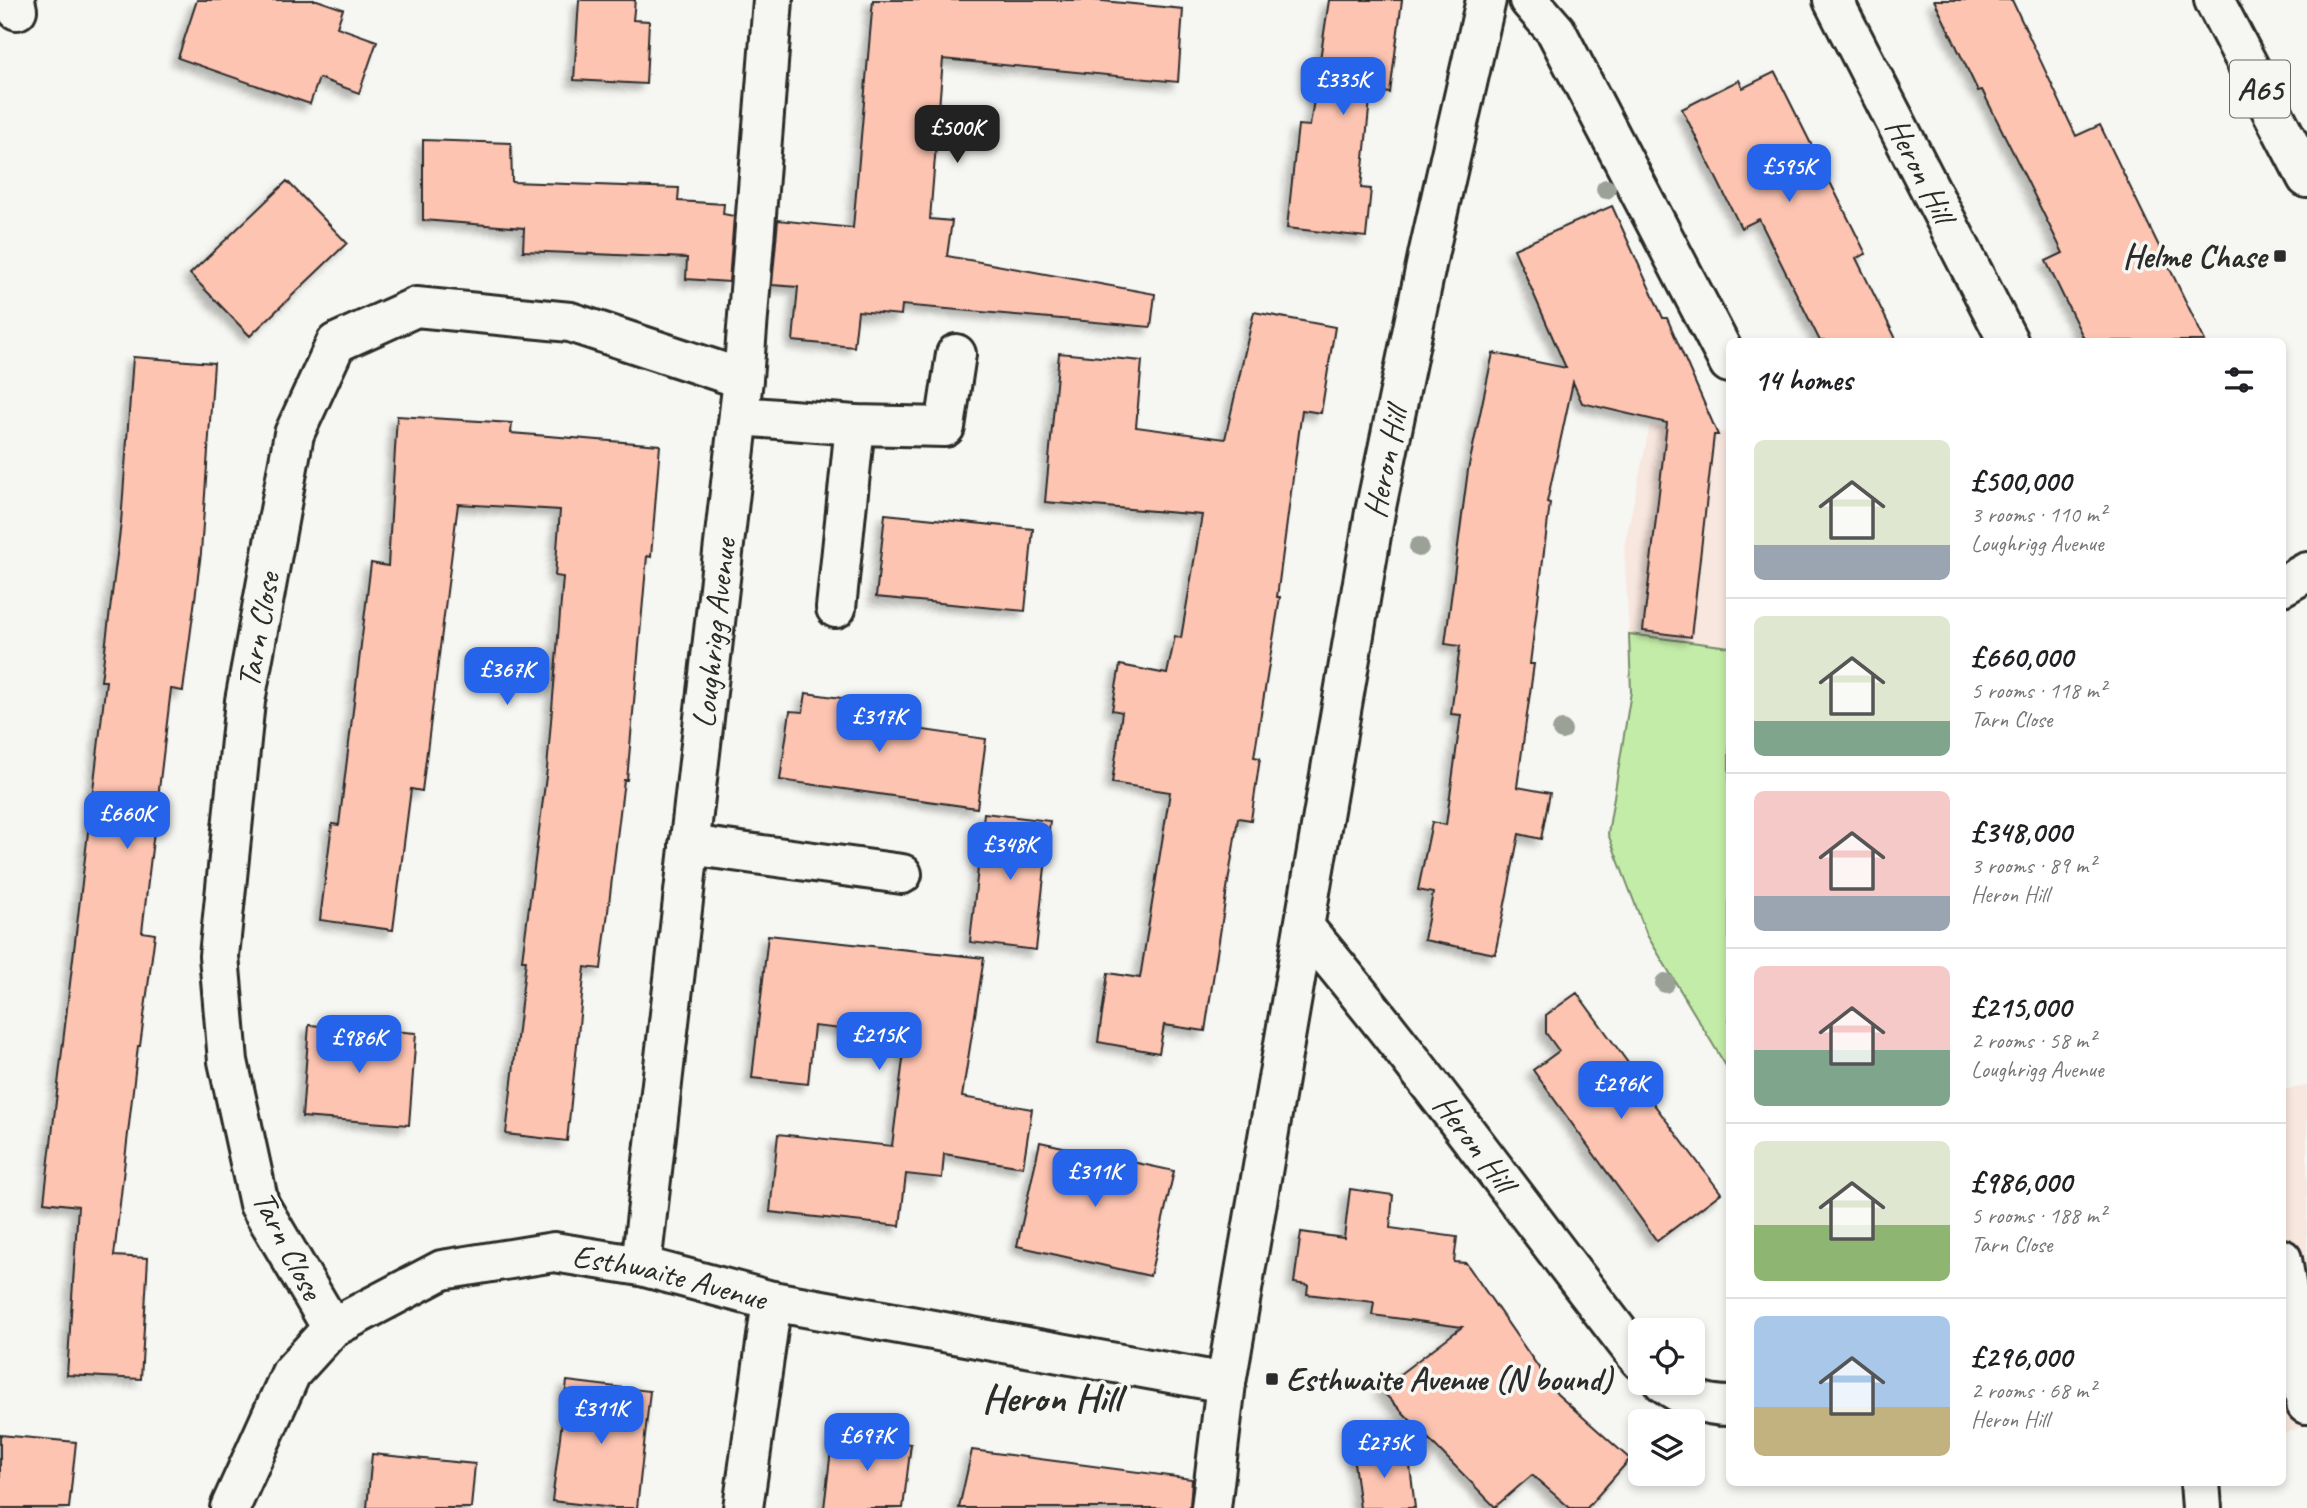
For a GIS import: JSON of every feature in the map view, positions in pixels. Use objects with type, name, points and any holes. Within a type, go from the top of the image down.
[{"type":"street","name":"Loughrigg Avenue","points":[[641,1266],[741,398],[773,0]]},
{"type":"street","name":"Heron Hill","points":[[1211,1508],[1226,1383],[1375,512],[1429,251],[1486,0]]},
{"type":"street","points":[[1529,0],[1556,31],[1726,357]]},
{"type":"street","name":"Heron Hill","points":[[1833,0],[2005,338]]},
{"type":"street","name":"A65","points":[[2214,0],[2307,178]]},
{"type":"street","name":"Tarn Close","points":[[332,1328],[259,1204],[228,1062],[219,956],[245,701],[294,434],[336,342],[416,307],[570,322],[741,398],[855,425],[945,427],[956,354]]},
{"type":"street","points":[[836,608],[855,425]]},
{"type":"street","points":[[2286,584],[2307,572]]},
{"type":"street","points":[[690,845],[902,874]]},
{"type":"street","name":"Heron Hill","points":[[1304,927],[1447,1105],[1628,1345]]},
{"type":"street","name":"Esthwaite Avenue","points":[[230,1508],[291,1373],[332,1328],[442,1270],[554,1252],[641,1266],[772,1301],[1226,1383]]},
{"type":"street","points":[[2286,1283],[2306,1404]]},
{"type":"street","points":[[743,1508],[772,1301]]},
{"type":"street","points":[[1681,1395],[1715,1406],[1726,1406]]},
{"type":"street","points":[[2200,1486],[2202,1508]]},
{"type":"shaded area","points":[[1650,425],[1726,433],[1726,647],[1629,634],[1624,547]]},
{"type":"shaded area","points":[[2307,1086],[2307,1425],[2286,1433],[2286,1089]]},
{"type":"green space","points":[[1629,634],[1726,647],[1726,1066],[1647,935],[1608,834],[1631,692]]},
{"type":"building","points":[[197,0],[317,0],[343,9],[337,27],[377,41],[359,93],[319,78],[310,104],[178,58]]},
{"type":"building","points":[[579,0],[635,0],[633,20],[649,21],[646,84],[574,80]]},
{"type":"building","points":[[873,0],[1093,0],[1183,9],[1178,82],[943,59],[930,219],[952,221],[947,256],[1155,294],[1151,327],[902,305],[901,315],[858,311],[854,347],[793,341],[798,287],[772,285],[778,220],[853,228]]},
{"type":"building","points":[[1329,0],[1402,0],[1390,93],[1371,90],[1361,188],[1371,189],[1366,237],[1287,228],[1298,125],[1310,126]]},
{"type":"building","points":[[1934,0],[2012,0],[2076,136],[2100,125],[2204,338],[2084,338],[2046,261],[2063,253],[1982,90],[1978,91]]},
{"type":"building","points":[[1775,72],[1866,254],[1856,258],[1896,338],[1818,338],[1759,219],[1741,228],[1682,109],[1739,80],[1743,88]]},
{"type":"building","points":[[423,140],[511,143],[512,182],[679,188],[678,201],[724,204],[723,214],[734,216],[729,282],[686,279],[687,258],[523,251],[524,228],[423,220]]},
{"type":"building","points":[[287,181],[347,243],[250,336],[190,274]]},
{"type":"building","points":[[1612,206],[1663,318],[1667,318],[1718,435],[1714,435],[1691,637],[1643,631],[1667,423],[1582,403],[1573,382],[1547,502],[1550,503],[1530,664],[1534,664],[1517,787],[1550,793],[1541,839],[1519,834],[1495,954],[1424,940],[1433,893],[1418,890],[1432,822],[1446,825],[1461,715],[1451,714],[1460,646],[1445,644],[1468,470],[1493,353],[1566,368],[1514,249]]},
{"type":"building","points":[[1254,312],[1335,327],[1321,413],[1302,410],[1277,597],[1280,597],[1254,757],[1260,758],[1251,820],[1238,818],[1205,1031],[1164,1025],[1159,1053],[1098,1042],[1108,973],[1140,978],[1170,792],[1112,783],[1122,712],[1112,710],[1120,665],[1167,674],[1175,636],[1181,638],[1202,515],[1045,502],[1059,353],[1142,361],[1136,427],[1225,439]]},
{"type":"building","points":[[133,357],[214,363],[201,553],[183,691],[171,689],[142,932],[155,934],[138,1046],[114,1256],[148,1258],[141,1379],[67,1375],[78,1206],[44,1202],[106,681],[101,681],[121,523]]},
{"type":"building","points":[[397,416],[512,423],[511,433],[660,445],[627,780],[624,780],[601,969],[585,967],[567,1141],[506,1134],[526,960],[522,960],[547,769],[563,577],[555,576],[560,510],[458,504],[422,791],[411,789],[393,930],[320,920],[332,824],[339,825],[371,563],[388,566]]},
{"type":"building","points":[[885,514],[1033,529],[1025,611],[876,597]]},
{"type":"building","points":[[806,693],[898,706],[896,726],[986,739],[977,808],[780,780],[790,711],[803,712]]},
{"type":"building","points":[[984,813],[1050,821],[1036,950],[970,942]]},
{"type":"building","points":[[768,935],[984,958],[962,1097],[1032,1109],[1023,1167],[944,1154],[942,1178],[906,1174],[900,1226],[770,1212],[778,1134],[892,1146],[906,1036],[814,1026],[808,1084],[752,1078]]},
{"type":"building","points":[[1577,993],[1650,1093],[1647,1095],[1721,1193],[1657,1241],[1533,1070],[1559,1051],[1546,1033],[1546,1015]]},
{"type":"building","points":[[309,1025],[416,1033],[409,1125],[302,1117]]},
{"type":"building","points":[[1040,1142],[1174,1171],[1150,1276],[1017,1246]]},
{"type":"building","points":[[1350,1189],[1393,1195],[1390,1228],[1457,1237],[1454,1262],[1466,1263],[1557,1394],[1628,1457],[1628,1461],[1587,1508],[1570,1508],[1532,1475],[1495,1507],[1380,1389],[1462,1327],[1372,1315],[1374,1302],[1307,1294],[1308,1285],[1294,1283],[1301,1232],[1344,1238]]},
{"type":"building","points":[[567,1381],[650,1391],[637,1508],[552,1501]]},
{"type":"building","points":[[833,1434],[911,1444],[903,1508],[824,1508]]},
{"type":"building","points":[[0,1435],[76,1442],[69,1508],[0,1508]]},
{"type":"building","points":[[1408,1449],[1415,1508],[1360,1508],[1353,1455]]},
{"type":"building","points":[[972,1450],[1192,1479],[1190,1508],[959,1508]]},
{"type":"building","points":[[372,1454],[475,1464],[471,1508],[367,1508]]},
{"type":"place","name":"Helme Chase","points":[[2280,256]]},
{"type":"place","name":"Esthwaite Avenue (N bound)","points":[[1272,1379]]},
{"type":"district","name":"Heron Hill","points":[[1051,1398]]}]
